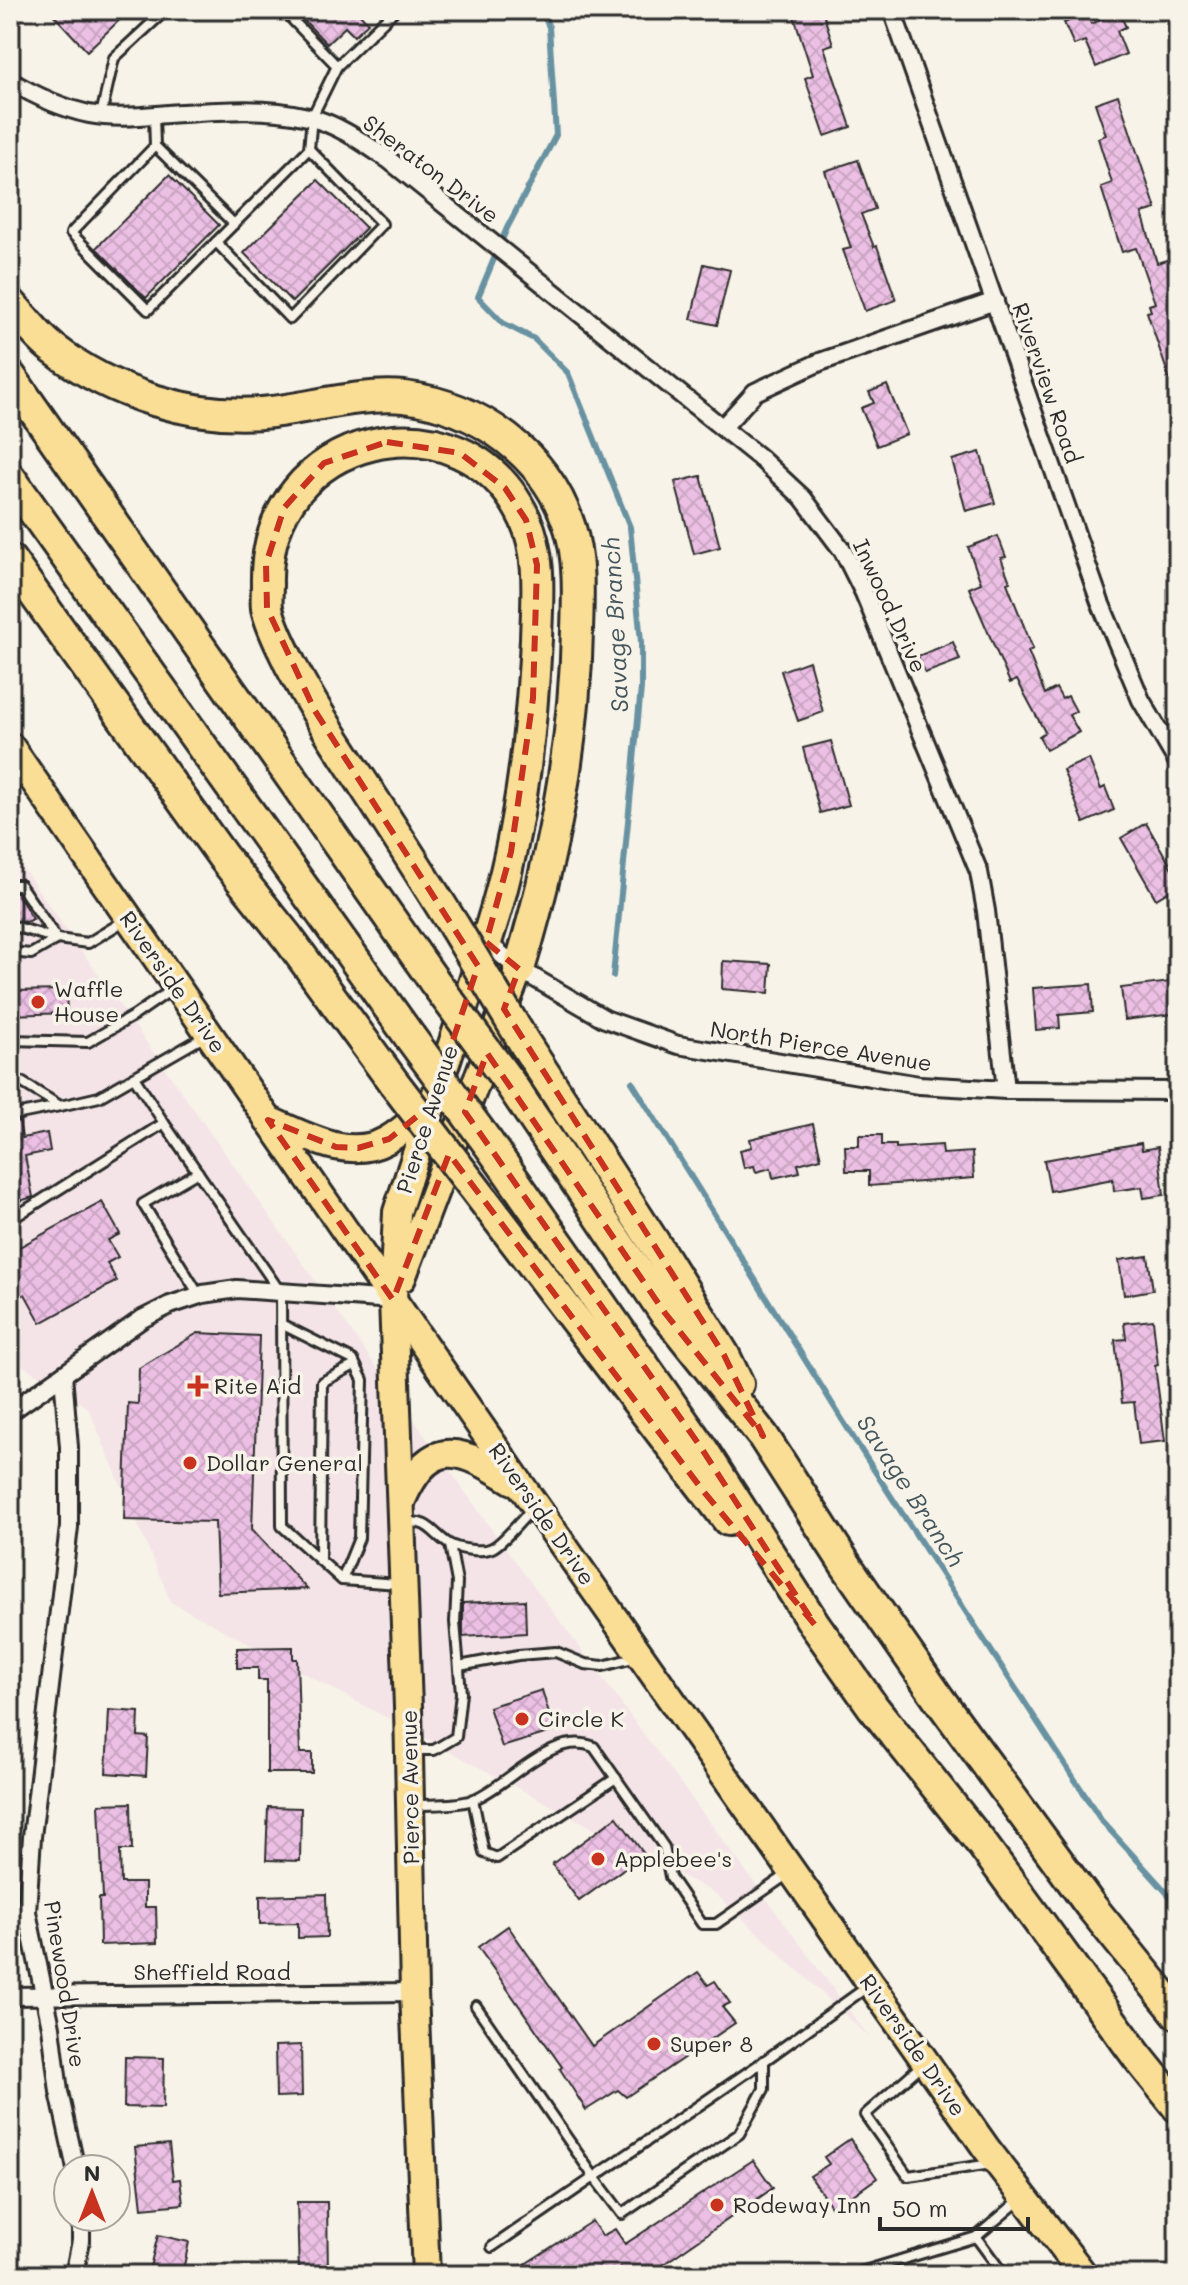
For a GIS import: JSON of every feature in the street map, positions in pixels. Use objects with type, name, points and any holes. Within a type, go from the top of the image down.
[{"type":"highway","points":[[10,303],[48,345],[90,375],[131,393],[182,407],[223,413],[267,413],[371,398],[404,397],[457,410],[497,431],[537,465],[553,486],[570,528],[576,560],[576,669],[560,808],[542,895],[519,969]]},
{"type":"highway","points":[[10,376],[434,981],[509,1082],[665,1313],[763,1436],[846,1565],[939,1699],[1090,1905],[1178,2014]]},
{"type":"highway","points":[[486,942],[511,852],[525,774],[533,698],[537,565],[526,520],[505,488],[480,465],[460,453],[430,444],[387,442],[359,447],[324,463],[302,483],[272,533],[266,564],[267,608],[282,647],[315,711],[716,1342],[763,1436]]},
{"type":"highway","points":[[10,478],[488,1143],[700,1446],[815,1625],[873,1707],[982,1844],[1178,2107]]},
{"type":"highway","points":[[10,560],[214,845],[288,938],[704,1492],[815,1625]]},
{"type":"main road","name":"Riverside Drive","points":[[10,746],[19,777],[129,919],[925,2062],[997,2163],[1084,2275]]},
{"type":"main road","name":"Pierce Avenue","points":[[426,2275],[414,1992],[393,1300],[397,1212],[486,942]]},
{"type":"main road","name":"Pierce Avenue","points":[[393,1300],[519,969]]},
{"type":"main road","points":[[268,1120],[336,1147],[358,1148],[389,1139],[431,1105]]},
{"type":"main road","points":[[401,1514],[412,1479],[420,1467],[432,1458],[445,1454],[473,1458],[529,1496]]},
{"type":"street","name":"Riverview Road","points":[[892,10],[1100,602],[1141,700],[1178,763]]},
{"type":"street","name":"Sheraton Drive","points":[[10,81],[63,107],[101,115],[128,117],[223,110],[279,111],[312,117],[346,132],[389,160],[723,427]]},
{"type":"street","points":[[723,427],[755,392],[820,362],[995,301]]},
{"type":"street","name":"Inwood Drive","points":[[723,427],[803,498],[843,551],[864,593],[979,872],[1006,1090]]},
{"type":"street","name":"North Pierce Avenue","points":[[486,942],[519,969],[605,1019],[678,1045],[904,1083],[1006,1090],[1178,1091]]},
{"type":"street","points":[[10,1412],[142,1319],[199,1295],[237,1289],[393,1300]]},
{"type":"street","name":"Pinewood Drive","points":[[63,1375],[69,1447],[69,1527],[32,1837],[27,1912],[45,1994],[59,2092],[72,2153]]},
{"type":"street","name":"Sheffield Road","points":[[10,1996],[414,1992]]},
{"type":"street","points":[[74,2275],[81,2233]]},
{"type":"lane","points":[[101,115],[114,58],[166,10]]},
{"type":"lane","points":[[283,10],[337,66]]},
{"type":"lane","points":[[155,146],[71,233],[148,310],[309,149],[312,117],[337,66],[395,10]]},
{"type":"lane","points":[[154,115],[155,146],[234,224]]},
{"type":"lane","points":[[216,242],[290,319],[382,224],[309,149]]},
{"type":"lane","points":[[10,885],[20,885],[57,939]]},
{"type":"lane","points":[[17,927],[57,939],[88,943],[129,919]]},
{"type":"lane","points":[[10,952],[31,954],[57,939]]},
{"type":"lane","points":[[10,1040],[88,1042],[176,987]]},
{"type":"lane","points":[[10,1116],[99,1097],[209,1035]]},
{"type":"lane","points":[[10,1075],[60,1106]]},
{"type":"lane","points":[[134,1077],[281,1293],[282,1526],[342,1580],[404,1584]]},
{"type":"lane","points":[[10,1220],[164,1123]]},
{"type":"lane","points":[[198,1172],[143,1204],[199,1295]]},
{"type":"lane","points":[[281,1324],[353,1360],[363,1380],[359,1538],[342,1580]]},
{"type":"lane","points":[[320,1560],[322,1382],[355,1365]]},
{"type":"lane","points":[[401,1514],[429,1526],[450,1545],[475,1550],[492,1548],[529,1496]]},
{"type":"lane","points":[[409,1751],[434,1750],[456,1737],[461,1693],[455,1622],[457,1582],[450,1545]]},
{"type":"lane","points":[[459,1666],[518,1655],[556,1652],[585,1664],[603,1666],[641,1656]]},
{"type":"lane","points":[[410,1805],[473,1799],[554,1748],[585,1743],[594,1747],[664,1847],[670,1877],[702,1924],[716,1924],[792,1871]]},
{"type":"lane","points":[[473,1799],[484,1853],[497,1858],[616,1778]]},
{"type":"lane","points":[[492,2247],[871,1984]]},
{"type":"lane","points":[[476,2006],[622,2214],[739,2134],[764,2089],[764,2061]]},
{"type":"lane","points":[[925,2062],[865,2115],[908,2176],[997,2163]]},
{"type":"lane","points":[[851,2275],[976,2237],[1023,2197]]},
{"type":"lane","points":[[976,2237],[1004,2275]]},
{"type":"highlighted area","points":[[387,442],[460,453],[505,488],[526,520],[537,565],[533,698],[511,852],[486,942],[519,969],[504,1009],[724,1355],[763,1436],[665,1313],[487,1053],[465,1112],[700,1446],[815,1625],[704,1492],[449,1154],[393,1300],[268,1120],[336,1147],[358,1148],[389,1139],[431,1105],[478,966],[315,711],[267,608],[266,564],[284,508],[324,463]]},
{"type":"shaded area","points":[[10,850],[487,1523],[869,2037],[716,1894],[171,1602],[88,1408],[10,1357]]},
{"type":"building","points":[[49,10],[130,10],[87,51]]},
{"type":"building","points":[[294,10],[363,10],[360,14],[368,23],[354,36],[345,27],[327,44]]},
{"type":"building","points":[[792,10],[822,10],[833,44],[824,47],[851,127],[825,136],[805,78],[813,75]]},
{"type":"building","points":[[1119,12],[1126,27],[1117,31],[1126,54],[1096,67],[1085,41],[1074,45],[1064,23],[1087,13],[1091,24]]},
{"type":"building","points":[[1118,95],[1156,209],[1142,213],[1157,263],[1173,258],[1178,272],[1178,396],[1175,395],[1147,312],[1151,311],[1149,305],[1155,303],[1136,248],[1122,252],[1101,187],[1112,183],[1098,138],[1106,135],[1095,103]]},
{"type":"building","points":[[858,160],[875,209],[861,214],[874,247],[877,246],[896,300],[865,311],[843,250],[851,248],[825,171]]},
{"type":"building","points":[[169,175],[219,225],[146,298],[96,248]]},
{"type":"building","points":[[318,180],[366,228],[292,302],[244,253]]},
{"type":"building","points":[[704,264],[730,270],[717,325],[691,319]]},
{"type":"building","points":[[887,385],[907,434],[877,446],[861,408],[874,403],[869,392]]},
{"type":"building","points":[[980,452],[995,503],[966,511],[952,460]]},
{"type":"building","points":[[701,476],[720,547],[694,554],[675,482]]},
{"type":"building","points":[[998,536],[1006,557],[1001,558],[1010,582],[1007,583],[1033,649],[1028,651],[1045,694],[1056,688],[1062,699],[1068,696],[1076,711],[1069,715],[1079,732],[1046,750],[1039,736],[1045,732],[1017,680],[1010,683],[969,588],[981,583],[968,547]]},
{"type":"building","points":[[953,642],[960,660],[925,673],[918,656]]},
{"type":"building","points":[[809,661],[823,712],[798,721],[781,671]]},
{"type":"building","points":[[831,741],[849,805],[820,813],[803,748]]},
{"type":"building","points":[[1089,759],[1101,789],[1105,787],[1114,810],[1084,823],[1063,770]]},
{"type":"building","points":[[1146,823],[1173,870],[1178,867],[1178,886],[1156,899],[1121,838]]},
{"type":"building","points":[[10,892],[16,892],[33,919],[26,922],[15,920],[10,930]]},
{"type":"building","points":[[723,961],[771,964],[769,993],[722,989]]},
{"type":"building","points":[[1170,982],[1174,1014],[1125,1020],[1121,988]]},
{"type":"building","points":[[1091,984],[1093,1012],[1059,1015],[1060,1028],[1036,1030],[1033,988]]},
{"type":"building","name":"Waffle House","points":[[66,990],[67,1013],[10,1015],[10,991]]},
{"type":"building","points":[[19,1121],[22,1138],[47,1133],[50,1151],[25,1156],[33,1197],[10,1204],[10,1123]]},
{"type":"building","points":[[813,1124],[821,1158],[798,1164],[800,1172],[773,1178],[771,1168],[756,1172],[754,1166],[744,1168],[740,1150],[752,1147],[750,1139]]},
{"type":"building","points":[[859,1135],[882,1135],[882,1145],[896,1145],[896,1148],[942,1145],[943,1154],[972,1152],[974,1178],[869,1186],[869,1171],[846,1171],[845,1146],[859,1146]]},
{"type":"building","points":[[1141,1143],[1142,1150],[1158,1147],[1164,1195],[1144,1198],[1142,1187],[1114,1191],[1113,1179],[1050,1191],[1044,1160]]},
{"type":"building","points":[[102,1202],[120,1234],[108,1240],[118,1257],[107,1263],[117,1281],[41,1323],[25,1294],[18,1298],[10,1284],[10,1252]]},
{"type":"building","points":[[1148,1256],[1153,1290],[1124,1295],[1119,1260]]},
{"type":"building","points":[[1153,1320],[1158,1365],[1155,1366],[1165,1441],[1139,1444],[1134,1402],[1122,1403],[1115,1340],[1126,1339],[1124,1323]]},
{"type":"building","points":[[198,1333],[259,1336],[252,1529],[307,1589],[218,1593],[215,1522],[124,1520],[128,1403],[138,1404],[139,1368]]},
{"type":"building","points":[[525,1600],[526,1633],[463,1637],[463,1603]]},
{"type":"building","points":[[293,1647],[293,1659],[297,1659],[300,1753],[312,1753],[312,1773],[267,1773],[267,1680],[258,1680],[258,1668],[237,1668],[237,1648]]},
{"type":"building","name":"Circle K","points":[[542,1690],[554,1731],[502,1747],[489,1707]]},
{"type":"building","points":[[109,1710],[139,1712],[138,1736],[148,1737],[146,1776],[106,1773]]},
{"type":"building","points":[[131,1803],[132,1850],[120,1850],[121,1883],[145,1883],[145,1907],[156,1907],[157,1943],[100,1945],[99,1898],[103,1898],[99,1804]]},
{"type":"building","points":[[268,1807],[301,1808],[300,1861],[266,1860]]},
{"type":"building","name":"Applebee's","points":[[617,1817],[644,1854],[579,1901],[552,1864]]},
{"type":"building","points":[[326,1894],[327,1937],[298,1938],[298,1923],[260,1924],[260,1896]]},
{"type":"building","points":[[508,1926],[592,2046],[698,1972],[708,1985],[715,1981],[730,2003],[722,2007],[735,2023],[626,2097],[618,2090],[586,2110],[560,2069],[562,2067],[478,1947]]},
{"type":"building","points":[[301,2045],[302,2096],[276,2097],[275,2046]]},
{"type":"building","points":[[125,2057],[164,2058],[163,2108],[124,2107]]},
{"type":"building","points":[[850,2139],[877,2178],[833,2209],[810,2176],[829,2164],[824,2157]]},
{"type":"building","points":[[169,2144],[173,2180],[180,2179],[183,2204],[142,2208],[135,2147]]},
{"type":"building","name":"Rodeway Inn","points":[[753,2160],[773,2188],[648,2275],[627,2275],[621,2268],[610,2275],[508,2275],[592,2221],[602,2236],[615,2229],[625,2244]]},
{"type":"building","points":[[297,2202],[327,2202],[328,2275],[299,2275]]},
{"type":"building","points":[[158,2235],[189,2242],[182,2275],[148,2275]]},
{"type":"waterway","name":"Savage Branch","points":[[541,10],[549,27],[556,135],[507,228],[478,297],[503,323],[534,339],[568,373],[630,527],[641,642],[641,688],[613,976]]},
{"type":"waterway","name":"Savage Branch","points":[[632,1082],[863,1453],[1101,1820],[1178,1905]]},
{"type":"place","name":"Waffle House","points":[[38,1002]]},
{"type":"place","name":"Rite Aid","points":[[198,1386]]},
{"type":"place","name":"Dollar General","points":[[190,1463]]},
{"type":"place","name":"Circle K","points":[[522,1719]]},
{"type":"place","name":"Applebee's","points":[[598,1859]]},
{"type":"place","name":"Super 8","points":[[654,2044]]},
{"type":"place","name":"Rodeway Inn","points":[[717,2205]]}]
